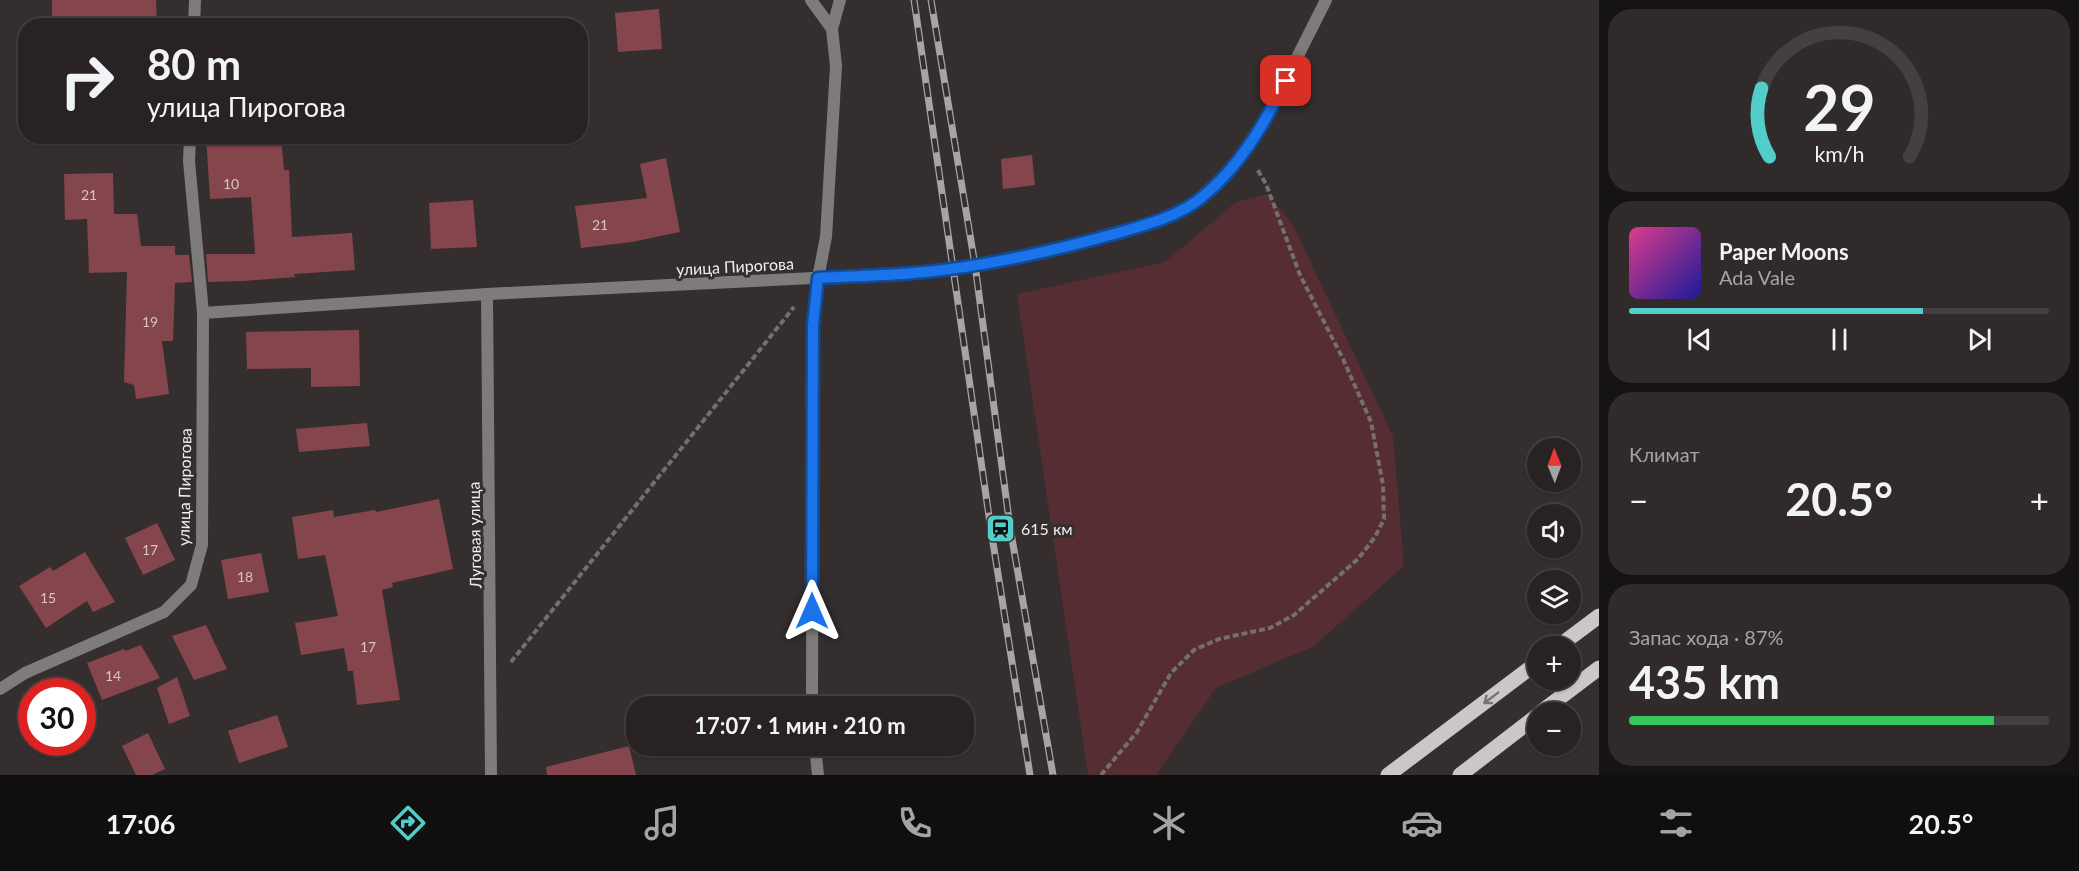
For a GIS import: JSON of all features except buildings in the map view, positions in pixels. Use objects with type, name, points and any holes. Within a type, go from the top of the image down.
[{"type":"main road","points":[[1572,636],[1599,616]]},
{"type":"main road","points":[[1554,702],[1599,668]]},
{"type":"main road","points":[[1388,775],[1527,670]]},
{"type":"main road","points":[[1460,775],[1527,723]]},
{"type":"street","points":[[194,18],[195,0]]},
{"type":"street","points":[[811,0],[832,29]]},
{"type":"street","points":[[812,696],[813,325],[818,278],[826,237],[836,66],[832,29],[840,0]]},
{"type":"street","name":"улица Пирогова","points":[[203,313],[487,294],[914,273],[1068,247],[1155,223],[1201,199],[1238,161],[1265,121],[1326,0]]},
{"type":"street","name":"улица Пирогова","points":[[0,689],[25,673],[164,612],[191,585],[202,545],[203,313],[189,161],[190,144]]},
{"type":"street","name":"Луговая улица","points":[[487,294],[491,775]]},
{"type":"street","points":[[816,756],[818,775]]},
{"type":"path","points":[[1101,775],[1137,732],[1157,701],[1171,673],[1194,650],[1219,639],[1269,628],[1294,615],[1358,559],[1375,537],[1384,519],[1383,485],[1371,422],[1343,359],[1300,275],[1266,184],[1255,166],[1238,161]]},
{"type":"path","points":[[492,686],[795,306]]},
{"type":"shaded area","points":[[1268,194],[1292,223],[1393,436],[1404,566],[1314,646],[1216,688],[1156,775],[1088,775],[1017,294],[1165,262],[1236,202]]},
{"type":"railway","points":[[914,0],[991,530],[1030,775]]},
{"type":"railway","points":[[931,0],[975,265],[1010,527],[1053,775]]},
{"type":"place","name":"615 км","points":[[1000,528]]},
{"type":"route","points":[[812,611],[813,325],[818,278],[914,273],[975,265],[1068,247],[1155,223],[1201,199],[1238,161],[1265,121],[1286,81]]}]
